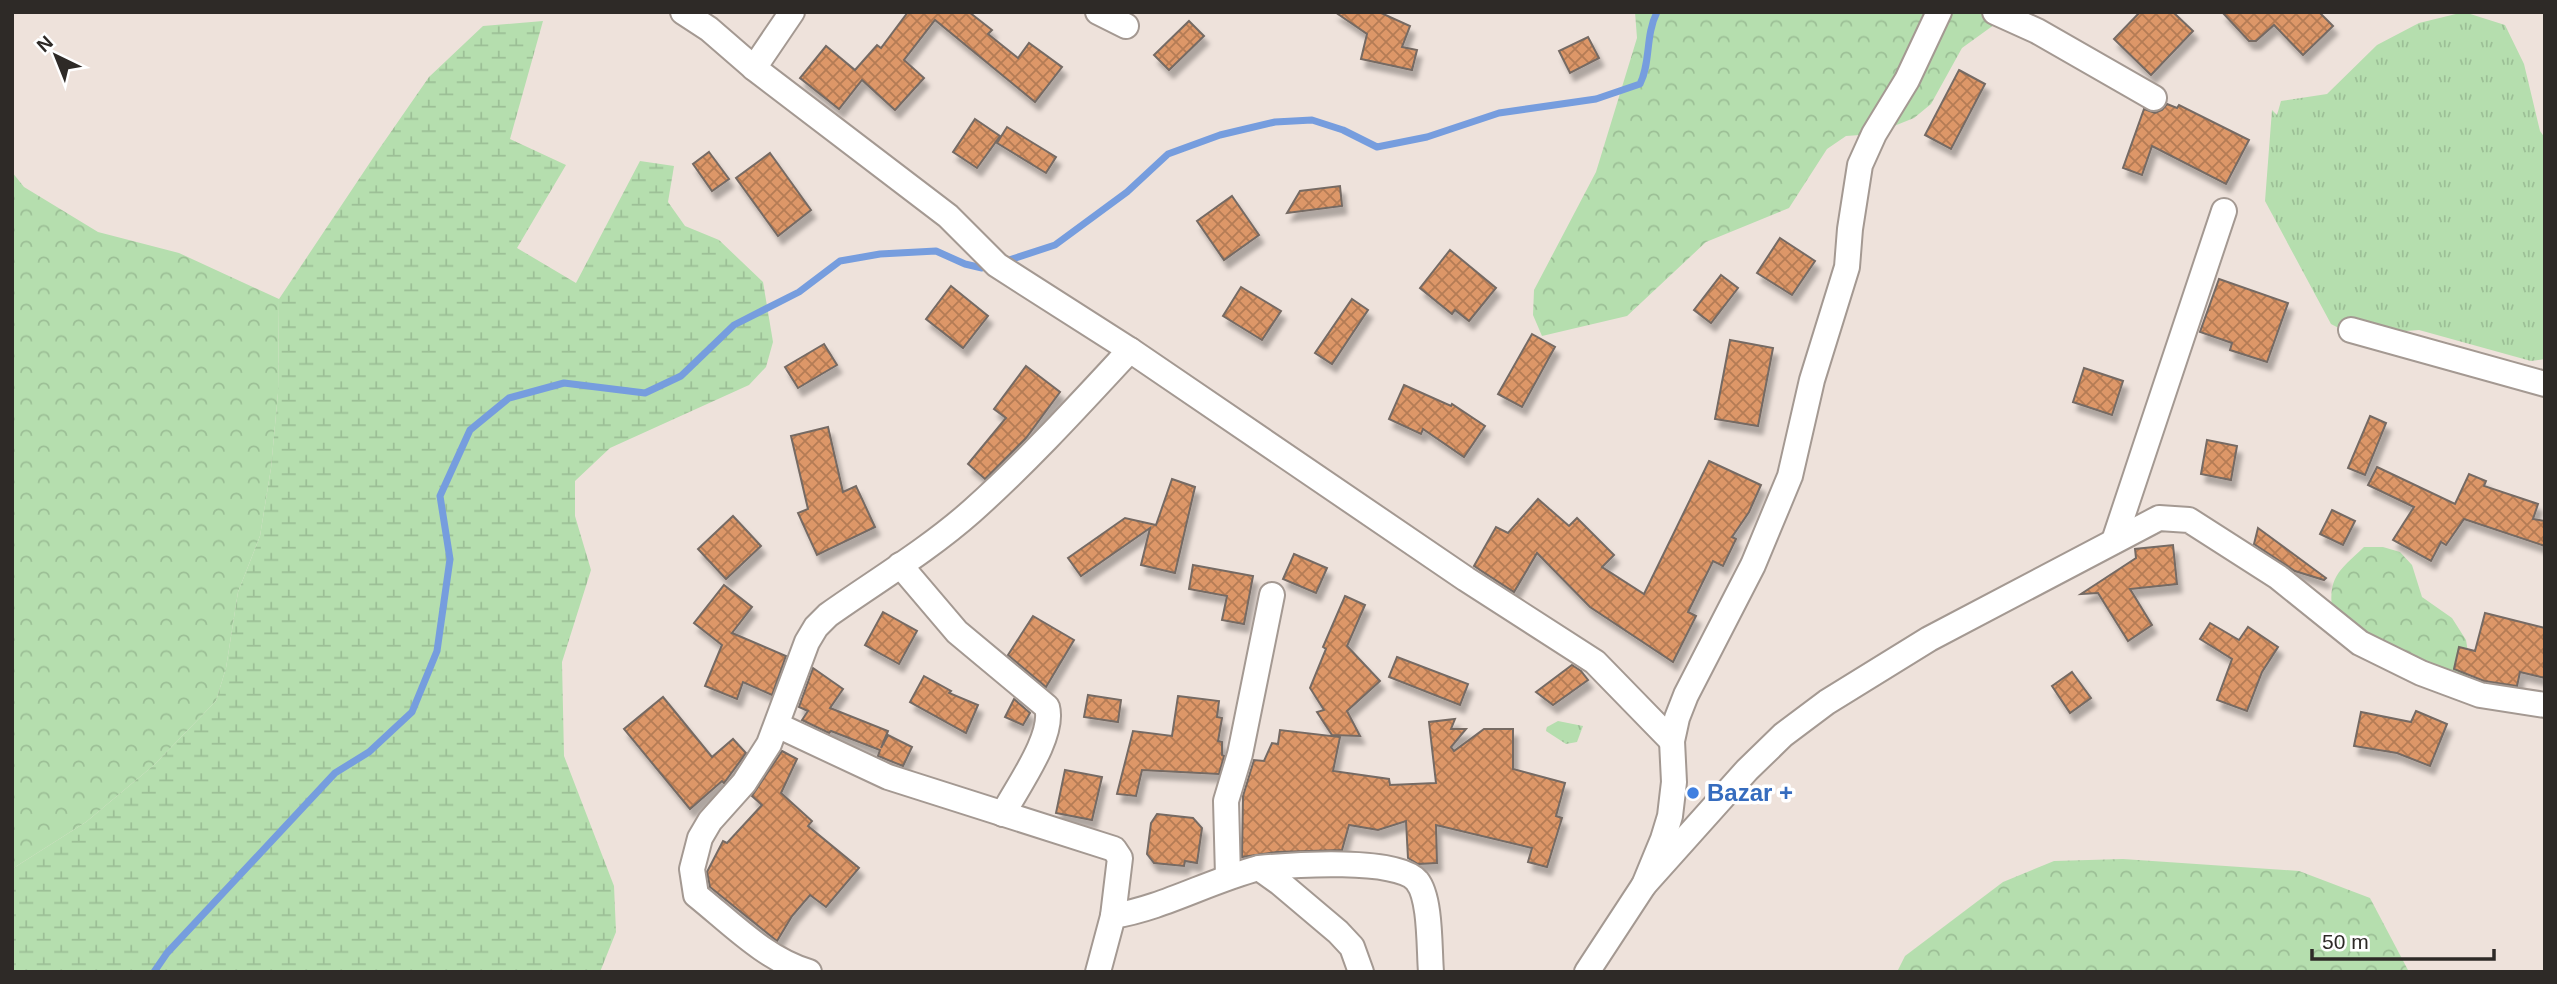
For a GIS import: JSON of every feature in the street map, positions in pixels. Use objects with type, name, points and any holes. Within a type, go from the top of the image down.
[{"type":"street","points":[[683,12],[709,29],[754,68],[948,216],[997,265],[1130,350],[1466,579],[1595,662],[1672,741]]},
{"type":"street","points":[[754,68],[793,12]]},
{"type":"street","points":[[1098,12],[1126,26]]},
{"type":"street","points":[[1644,885],[1670,816],[1675,769],[1672,741],[1676,718],[1753,565],[1790,477],[1812,380],[1847,267],[1860,165],[1874,135],[1907,80],[1938,12]]},
{"type":"street","points":[[1995,12],[2036,31],[2154,97]]},
{"type":"street","points":[[2114,541],[2224,211]]},
{"type":"street","points":[[2351,330],[2545,384]]},
{"type":"street","points":[[809,972],[792,967],[767,952],[696,895],[692,869],[705,830],[760,762],[778,725],[807,642],[816,627],[828,615],[970,512],[1033,454],[1130,350]]},
{"type":"street","points":[[1587,972],[1644,885],[1747,770],[1783,735],[1827,702],[1928,639],[1965,622],[2159,518],[2189,520],[2278,577],[2360,643],[2421,673],[2480,695],[2545,705]]},
{"type":"street","points":[[900,565],[957,632],[1047,707],[1047,732],[1003,814]]},
{"type":"street","points":[[1228,876],[1226,801],[1240,754],[1272,595]]},
{"type":"street","points":[[778,725],[888,776],[1114,849],[1120,858],[1113,916],[1098,972]]},
{"type":"street","points":[[1113,916],[1150,907],[1228,876],[1259,868],[1312,865],[1392,867],[1407,873],[1418,882],[1425,900],[1431,972]]},
{"type":"street","points":[[1259,868],[1338,932],[1352,947],[1361,972]]},
{"type":"green space","points":[[1635,12],[1997,12],[1998,22],[1962,48],[1931,104],[1914,118],[1874,134],[1846,136],[1827,149],[1789,208],[1706,242],[1627,316],[1542,336],[1533,315],[1534,290],[1596,172],[1637,38]]},
{"type":"green space","points":[[2464,12],[2505,25],[2524,64],[2540,131],[2545,138],[2545,359],[2531,361],[2419,330],[2352,335],[2331,324],[2265,201],[2272,110],[2277,115],[2281,101],[2327,94],[2377,45],[2419,23]]},
{"type":"green space","points":[[543,21],[510,139],[566,165],[517,248],[576,283],[640,161],[674,166],[668,202],[685,226],[719,240],[763,282],[773,342],[766,367],[749,385],[610,448],[575,481],[575,516],[591,570],[562,662],[564,756],[614,886],[616,932],[600,972],[12,972],[12,869],[86,822],[154,765],[216,701],[226,668],[238,592],[260,536],[271,468],[278,393],[279,299],[429,77],[483,26]]},
{"type":"green space","points":[[12,172],[24,187],[98,232],[179,253],[279,299],[278,393],[271,468],[260,536],[238,592],[226,668],[216,701],[154,765],[86,822],[12,869]]},
{"type":"green space","points":[[2364,547],[2383,547],[2400,552],[2412,565],[2422,597],[2452,618],[2466,640],[2471,670],[2461,687],[2333,616],[2332,592],[2336,576]]},
{"type":"green space","points":[[1558,721],[1583,726],[1577,742],[1566,744],[1546,731],[1547,727]]},
{"type":"green space","points":[[2123,859],[2299,871],[2370,898],[2409,972],[1897,972],[1905,956],[2003,882],[2054,861]]},
{"type":"building","points":[[908,12],[969,12],[992,30],[988,34],[1018,58],[1029,43],[1062,67],[1035,102],[935,20],[904,60],[924,78],[895,110],[862,80],[839,109],[800,78],[826,46],[855,70],[877,45],[881,48]]},
{"type":"building","points":[[1335,12],[1379,12],[1410,26],[1402,47],[1417,50],[1412,70],[1361,59],[1367,34]]},
{"type":"building","points":[[2140,12],[2173,12],[2193,31],[2151,75],[2114,39]]},
{"type":"building","points":[[2222,12],[2319,12],[2333,26],[2303,55],[2274,25],[2256,41],[2249,41]]},
{"type":"building","points":[[1189,21],[1204,36],[1169,70],[1154,55]]},
{"type":"building","points":[[1588,37],[1599,58],[1570,73],[1559,51]]},
{"type":"building","points":[[1959,70],[1985,84],[1951,149],[1925,135]]},
{"type":"building","points":[[2167,104],[2177,108],[2179,105],[2249,140],[2226,184],[2152,146],[2142,175],[2123,168],[2144,109],[2155,113]]},
{"type":"building","points":[[975,119],[1000,136],[977,168],[953,152]]},
{"type":"building","points":[[1007,127],[1056,157],[1046,173],[997,143]]},
{"type":"building","points":[[709,152],[729,179],[712,191],[693,164]]},
{"type":"building","points":[[770,153],[811,210],[778,236],[736,178]]},
{"type":"building","points":[[1340,186],[1342,206],[1287,213],[1300,191]]},
{"type":"building","points":[[1232,196],[1259,235],[1224,260],[1197,221]]},
{"type":"building","points":[[1780,238],[1815,261],[1792,295],[1757,273]]},
{"type":"building","points":[[1450,250],[1496,288],[1469,321],[1455,310],[1452,314],[1420,288]]},
{"type":"building","points":[[1721,275],[1738,288],[1711,323],[1694,310]]},
{"type":"building","points":[[2219,279],[2288,303],[2267,362],[2230,350],[2232,343],[2200,332]]},
{"type":"building","points":[[951,286],[988,316],[963,348],[926,319]]},
{"type":"building","points":[[1241,287],[1281,311],[1262,340],[1223,316]]},
{"type":"building","points":[[1352,299],[1368,310],[1332,364],[1315,353]]},
{"type":"building","points":[[1532,334],[1555,347],[1522,407],[1498,394]]},
{"type":"building","points":[[1730,340],[1773,348],[1758,426],[1715,419]]},
{"type":"building","points":[[824,344],[837,365],[798,388],[785,367]]},
{"type":"building","points":[[1026,366],[1060,392],[1026,438],[985,479],[968,464],[1006,418],[994,409]]},
{"type":"building","points":[[2084,368],[2123,381],[2112,415],[2073,402]]},
{"type":"building","points":[[1404,385],[1451,406],[1452,404],[1485,426],[1464,457],[1423,429],[1421,434],[1389,419]]},
{"type":"building","points":[[2370,416],[2386,423],[2365,475],[2348,468]]},
{"type":"building","points":[[828,427],[843,492],[856,486],[875,527],[817,555],[798,513],[808,509],[791,436]]},
{"type":"building","points":[[2207,440],[2237,446],[2231,480],[2201,474]]},
{"type":"building","points":[[1709,461],[1761,485],[1749,512],[1732,537],[1736,539],[1723,566],[1713,561],[1688,612],[1696,616],[1673,662],[1590,607],[1537,553],[1514,592],[1474,566],[1496,527],[1508,533],[1538,499],[1569,526],[1577,518],[1614,555],[1602,567],[1644,594]]},
{"type":"building","points":[[2377,467],[2455,504],[2469,474],[2486,481],[2484,486],[2538,504],[2533,519],[2545,521],[2545,546],[2464,519],[2446,545],[2441,542],[2431,561],[2393,540],[2414,507],[2368,485]]},
{"type":"building","points":[[1172,479],[1195,487],[1175,573],[1141,565],[1150,528],[1081,576],[1068,558],[1125,518],[1156,525]]},
{"type":"building","points":[[2332,510],[2355,521],[2343,545],[2320,534]]},
{"type":"building","points":[[733,516],[761,546],[726,579],[698,549]]},
{"type":"building","points":[[2258,528],[2326,578],[2324,580],[2295,571],[2254,544]]},
{"type":"building","points":[[2173,545],[2177,584],[2130,589],[2152,625],[2128,641],[2098,593],[2081,594],[2136,558],[2135,549]]},
{"type":"building","points":[[1294,554],[1327,568],[1316,593],[1283,579]]},
{"type":"building","points":[[1193,565],[1253,576],[1244,624],[1222,620],[1227,596],[1189,589]]},
{"type":"building","points":[[724,585],[752,607],[732,633],[786,656],[772,695],[743,682],[737,699],[705,686],[722,645],[694,623]]},
{"type":"building","points":[[1345,596],[1365,605],[1347,646],[1380,681],[1347,711],[1360,736],[1332,735],[1317,712],[1324,710],[1310,688],[1326,649],[1323,647]]},
{"type":"building","points":[[883,612],[917,631],[899,664],[865,645]]},
{"type":"building","points":[[2485,613],[2545,628],[2545,678],[2520,672],[2517,686],[2484,681],[2454,669],[2459,647],[2475,651]]},
{"type":"building","points":[[1033,616],[1074,640],[1046,687],[1008,655]]},
{"type":"building","points":[[2210,623],[2239,640],[2248,627],[2278,647],[2262,672],[2247,711],[2217,700],[2232,659],[2200,639]]},
{"type":"building","points":[[1397,657],[1468,684],[1460,705],[1389,677]]},
{"type":"building","points":[[1572,665],[1588,680],[1553,705],[1536,692]]},
{"type":"building","points":[[813,668],[843,689],[830,708],[888,731],[881,748],[888,735],[912,747],[903,766],[878,756],[880,750],[831,731],[829,733],[802,720],[808,711],[799,707]]},
{"type":"building","points":[[2072,672],[2091,698],[2070,713],[2052,686]]},
{"type":"building","points":[[924,676],[951,691],[949,693],[978,705],[966,733],[910,702]]},
{"type":"building","points":[[1088,695],[1121,700],[1118,722],[1084,717]]},
{"type":"building","points":[[1178,696],[1219,701],[1217,717],[1222,718],[1218,741],[1222,742],[1224,756],[1219,774],[1142,770],[1136,796],[1117,794],[1133,731],[1172,736]]},
{"type":"building","points":[[663,697],[712,757],[733,739],[746,753],[724,783],[722,781],[690,809],[624,729]]},
{"type":"building","points":[[1014,699],[1030,713],[1023,725],[1005,717]]},
{"type":"building","points":[[2416,711],[2447,724],[2430,766],[2397,753],[2354,746],[2361,712],[2411,722]]},
{"type":"building","points":[[1455,719],[1451,729],[1466,729],[1451,747],[1454,751],[1484,729],[1513,729],[1513,769],[1565,783],[1556,816],[1562,818],[1547,867],[1528,862],[1532,848],[1436,825],[1437,863],[1418,864],[1408,858],[1406,821],[1378,830],[1349,825],[1342,850],[1277,852],[1242,857],[1243,796],[1254,760],[1264,761],[1272,743],[1278,744],[1280,730],[1340,737],[1333,771],[1389,779],[1390,785],[1436,783],[1429,722]]},
{"type":"building","points":[[782,751],[797,759],[781,793],[812,821],[808,826],[859,868],[826,907],[810,895],[792,916],[777,941],[710,887],[707,872],[723,841],[727,843],[762,805],[752,796]]},
{"type":"building","points":[[1065,770],[1102,777],[1092,820],[1056,813]]},
{"type":"building","points":[[1157,814],[1193,818],[1202,828],[1197,863],[1185,861],[1184,866],[1154,863],[1147,854],[1151,823]]},
{"type":"waterway","points":[[1003,262],[1055,245],[1127,192],[1168,154],[1220,135],[1275,122],[1312,120],[1343,130],[1377,147],[1427,137],[1499,113],[1596,99],[1640,84],[1657,12]]},
{"type":"waterway","points":[[154,972],[167,953],[335,773],[369,752],[412,712],[437,651],[450,559],[440,496],[470,430],[509,398],[564,383],[645,393],[681,376],[734,325],[799,292],[840,261],[880,254],[936,251],[965,264],[982,268],[992,265]]},
{"type":"place","name":"Bazar +","points":[[1693,793]]}]
